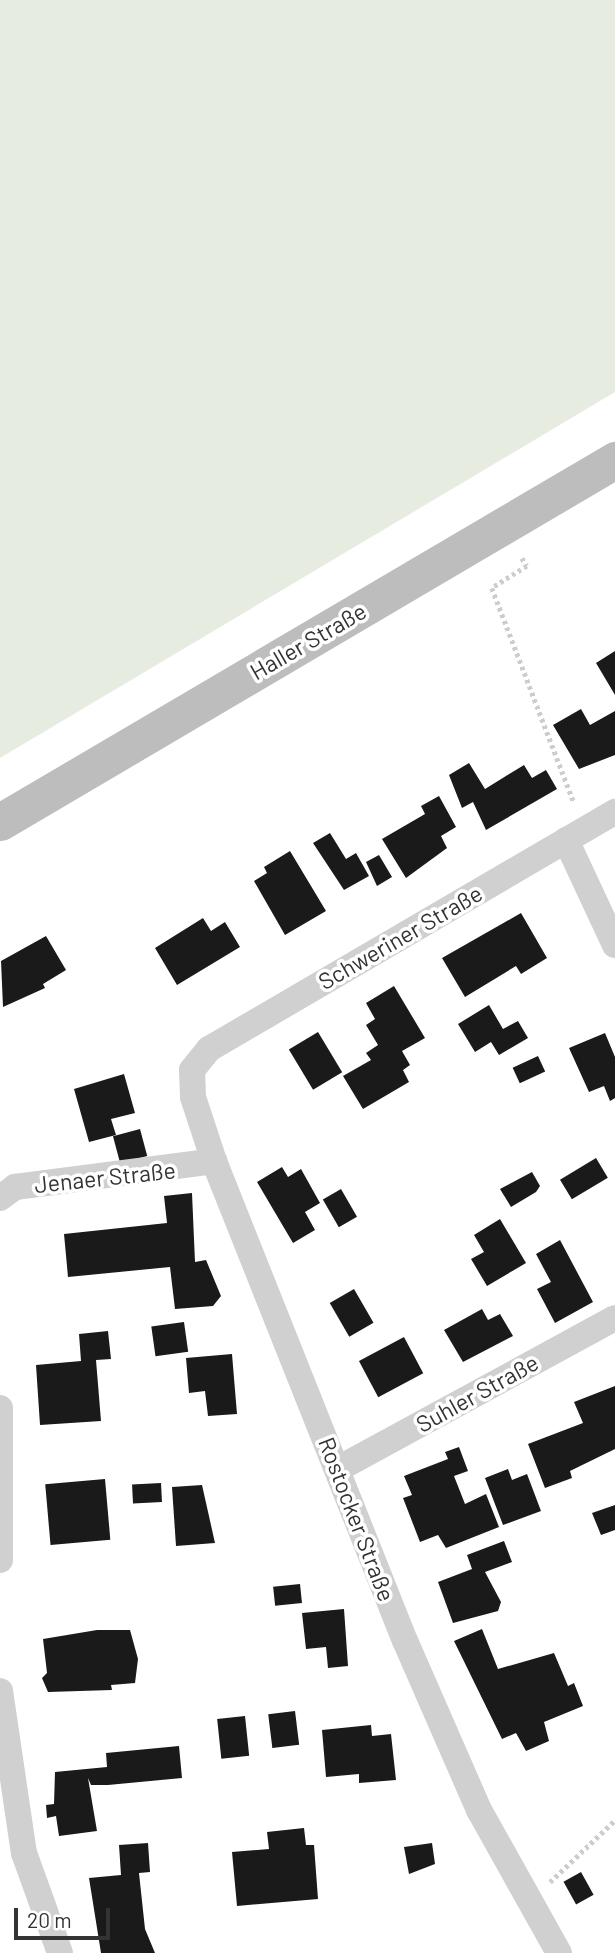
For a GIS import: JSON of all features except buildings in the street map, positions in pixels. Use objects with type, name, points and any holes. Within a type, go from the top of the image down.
[{"type":"main road","name":"Haller Straße","points":[[0,822],[615,460]]},
{"type":"street","name":"Schweriner Straße","points":[[192,1070],[209,1049],[615,812]]},
{"type":"street","points":[[575,835],[615,945]]},
{"type":"street","name":"Rostocker Straße","points":[[192,1070],[193,1097],[214,1161],[479,1810],[559,1953]]},
{"type":"street","name":"Jenaer Straße","points":[[0,1198],[15,1187],[214,1161]]},
{"type":"street","name":"Suhler Straße","points":[[338,1469],[615,1318]]},
{"type":"street","points":[[0,1409],[0,1560]]},
{"type":"street","points":[[0,1691],[24,1853],[60,1953]]},
{"type":"path","points":[[522,558],[527,566],[492,588],[575,835]]},
{"type":"path","points":[[530,1902],[615,1820]]},
{"type":"shaded area","points":[[0,0],[615,0],[615,392],[0,758]]}]
